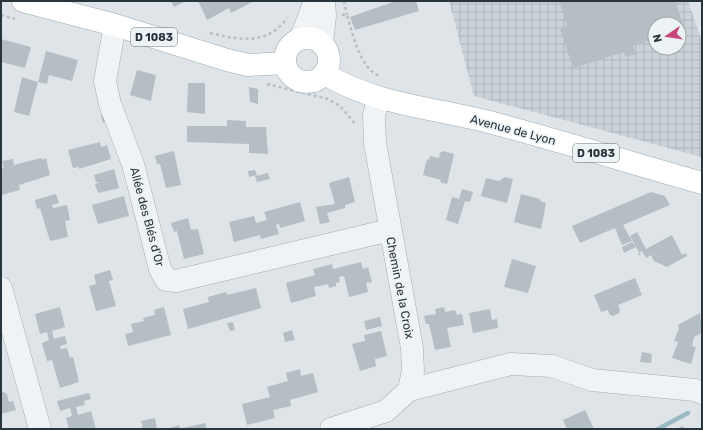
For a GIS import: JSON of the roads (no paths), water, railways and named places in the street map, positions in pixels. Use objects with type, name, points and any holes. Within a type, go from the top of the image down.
[{"type":"main road","name":"D 1083","points":[[23,1],[115,25],[227,60],[248,65],[285,63]]},
{"type":"main road","points":[[309,37],[322,43],[329,54],[328,68],[325,74],[316,80],[302,82],[290,74],[285,63],[285,55],[288,48],[294,42],[301,38],[309,37]]},
{"type":"main road","name":"Avenue de Lyon","points":[[325,74],[341,83],[378,98],[489,122],[702,183]]},
{"type":"street","points":[[301,38],[316,1]]},
{"type":"street","points":[[322,43],[325,16],[324,1]]},
{"type":"street","name":"Allée des Blés d'Or","points":[[115,25],[105,81],[110,104],[134,164],[160,269],[166,280],[176,281],[390,230]]},
{"type":"street","name":"Chemin de la Croix","points":[[378,98],[374,116],[375,143],[412,348],[413,371],[409,390]]},
{"type":"street","points":[[1,288],[40,429]]},
{"type":"street","points":[[331,429],[386,411],[409,390],[510,364],[552,366],[592,380],[695,390],[702,393]]},
{"type":"waterway","points":[[658,429],[688,413]]}]
